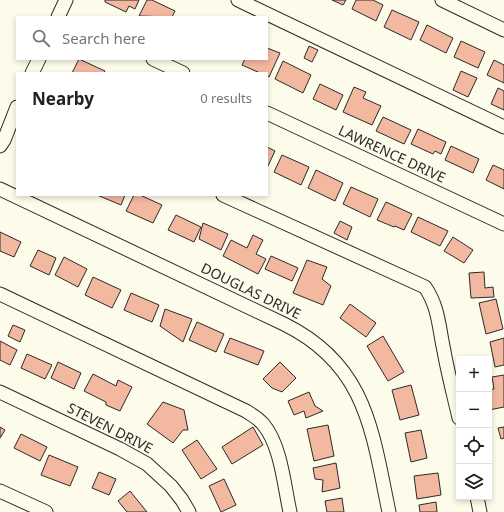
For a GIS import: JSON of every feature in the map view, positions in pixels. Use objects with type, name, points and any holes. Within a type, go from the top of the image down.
[{"type":"street","points":[[60,16],[66,0]]},
{"type":"street","points":[[238,0],[504,127]]},
{"type":"street","points":[[442,0],[504,30]]},
{"type":"street","points":[[32,72],[38,60]]},
{"type":"street","points":[[155,60],[181,72]]},
{"type":"street","points":[[0,146],[4,140],[16,110]]},
{"type":"street","name":"LAWRENCE DRIVE","points":[[268,113],[504,224]]},
{"type":"street","name":"DOUGLAS DRIVE","points":[[0,189],[297,330],[322,348],[349,379],[366,412],[376,450],[389,512]]},
{"type":"street","points":[[226,196],[425,287],[431,296],[437,311],[456,405]]},
{"type":"street","points":[[0,294],[239,408],[258,419],[267,430],[276,447],[290,512]]},
{"type":"street","name":"STEVEN DRIVE","points":[[0,392],[120,449],[147,464],[171,486],[190,512]]},
{"type":"street","points":[[0,490],[46,512]]},
{"type":"street","points":[[478,500],[480,512]]},
{"type":"building","points":[[105,0],[139,0],[135,9],[129,6],[126,12],[105,2]]},
{"type":"building","points":[[147,0],[152,0],[175,11],[172,16],[139,16]]},
{"type":"building","points":[[332,0],[346,0],[343,5]]},
{"type":"building","points":[[356,0],[373,0],[383,5],[376,21],[352,9]]},
{"type":"building","points":[[392,10],[419,22],[411,40],[384,27]]},
{"type":"building","points":[[427,25],[453,38],[446,53],[420,40]]},
{"type":"building","points":[[461,41],[485,52],[478,68],[454,57]]},
{"type":"building","points":[[309,46],[318,50],[312,62],[304,58]]},
{"type":"building","points":[[268,48],[280,53],[269,77],[268,72],[258,72],[242,65],[244,60],[268,60]]},
{"type":"building","points":[[78,60],[105,71],[104,72],[72,72]]},
{"type":"building","points":[[494,60],[504,65],[504,83],[487,75]]},
{"type":"building","points":[[283,61],[311,75],[303,93],[275,79]]},
{"type":"building","points":[[461,71],[477,78],[468,97],[453,90]]},
{"type":"building","points":[[320,84],[343,95],[336,110],[313,99]]},
{"type":"building","points":[[354,87],[366,92],[363,98],[381,106],[372,125],[343,112]]},
{"type":"building","points":[[498,88],[504,91],[504,110],[491,104]]},
{"type":"building","points":[[383,117],[411,130],[404,144],[376,131]]},
{"type":"building","points":[[418,129],[446,142],[441,154],[435,151],[433,154],[411,144]]},
{"type":"building","points":[[451,146],[479,159],[473,173],[445,160]]},
{"type":"building","points":[[268,148],[275,151],[268,166]]},
{"type":"building","points":[[282,155],[309,167],[301,185],[274,172]]},
{"type":"building","points":[[493,165],[504,170],[504,189],[486,180]]},
{"type":"building","points":[[316,170],[343,183],[335,201],[308,188]]},
{"type":"building","points":[[351,187],[378,199],[370,217],[343,204]]},
{"type":"building","points":[[99,196],[125,196],[121,205]]},
{"type":"building","points":[[134,196],[142,196],[162,205],[153,223],[126,211]]},
{"type":"building","points":[[386,202],[412,214],[404,230],[377,220]]},
{"type":"building","points":[[176,215],[201,227],[194,242],[168,230]]},
{"type":"building","points":[[418,217],[448,231],[440,246],[411,232]]},
{"type":"building","points":[[340,221],[352,227],[347,240],[334,233]]},
{"type":"building","points":[[203,223],[228,234],[221,250],[199,239]]},
{"type":"building","points":[[0,232],[21,242],[14,257],[0,251]]},
{"type":"building","points":[[253,235],[263,240],[256,254],[266,259],[258,274],[223,256],[231,240],[247,248]]},
{"type":"building","points":[[453,237],[473,250],[464,263],[444,251]]},
{"type":"building","points":[[38,250],[56,258],[49,275],[30,266]]},
{"type":"building","points":[[271,256],[298,268],[292,281],[265,269]]},
{"type":"building","points":[[64,257],[87,269],[78,287],[55,275]]},
{"type":"building","points":[[307,260],[327,267],[322,279],[331,286],[323,305],[293,293]]},
{"type":"building","points":[[484,272],[485,288],[493,287],[494,297],[471,298],[469,273]]},
{"type":"building","points":[[93,277],[121,290],[112,308],[85,295]]},
{"type":"building","points":[[131,293],[159,305],[152,322],[124,310]]},
{"type":"building","points":[[496,299],[503,329],[486,334],[479,303]]},
{"type":"building","points":[[350,304],[376,323],[366,337],[340,318]]},
{"type":"building","points":[[165,309],[192,319],[183,342],[160,326]]},
{"type":"building","points":[[197,322],[224,334],[216,352],[189,340]]},
{"type":"building","points":[[13,325],[25,330],[20,342],[8,336]]},
{"type":"building","points":[[383,336],[404,372],[388,381],[367,346]]},
{"type":"building","points":[[230,338],[264,351],[258,365],[224,352]]},
{"type":"building","points":[[504,338],[504,365],[495,367],[490,342]]},
{"type":"building","points":[[0,341],[17,350],[10,365],[0,360]]},
{"type":"building","points":[[27,354],[52,365],[45,379],[21,368]]},
{"type":"building","points":[[58,362],[81,373],[74,389],[51,378]]},
{"type":"building","points":[[280,362],[296,378],[282,392],[272,388],[263,379]]},
{"type":"building","points":[[93,374],[116,386],[118,380],[132,387],[120,411],[106,405],[106,402],[84,391]]},
{"type":"building","points":[[504,375],[504,407],[492,409],[492,389],[494,389],[492,377]]},
{"type":"building","points":[[411,385],[419,415],[400,420],[392,390]]},
{"type":"building","points":[[309,392],[315,406],[323,411],[306,418],[304,411],[294,415],[288,401]]},
{"type":"building","points":[[163,402],[184,410],[188,430],[183,430],[173,443],[147,424]]},
{"type":"building","points":[[328,425],[334,456],[314,461],[307,429]]},
{"type":"building","points":[[0,427],[5,430],[0,438]]},
{"type":"building","points":[[253,427],[263,445],[232,464],[222,447]]},
{"type":"building","points":[[504,427],[504,438],[501,439],[498,428]]},
{"type":"building","points":[[421,430],[427,458],[411,462],[405,433]]},
{"type":"building","points":[[21,434],[47,447],[40,461],[14,448]]},
{"type":"building","points":[[197,440],[217,469],[201,479],[182,450]]},
{"type":"building","points":[[49,455],[78,467],[70,486],[41,475]]},
{"type":"building","points":[[336,463],[340,488],[322,492],[323,480],[315,479],[313,468]]},
{"type":"building","points":[[99,472],[116,479],[109,495],[92,488]]},
{"type":"building","points":[[438,473],[441,495],[417,499],[414,476]]},
{"type":"building","points":[[224,479],[236,505],[221,512],[209,486]]},
{"type":"building","points":[[130,491],[147,512],[127,512],[118,501]]},
{"type":"building","points":[[342,498],[344,512],[327,512],[325,501]]},
{"type":"building","points":[[436,502],[437,512],[420,512],[419,505]]}]
